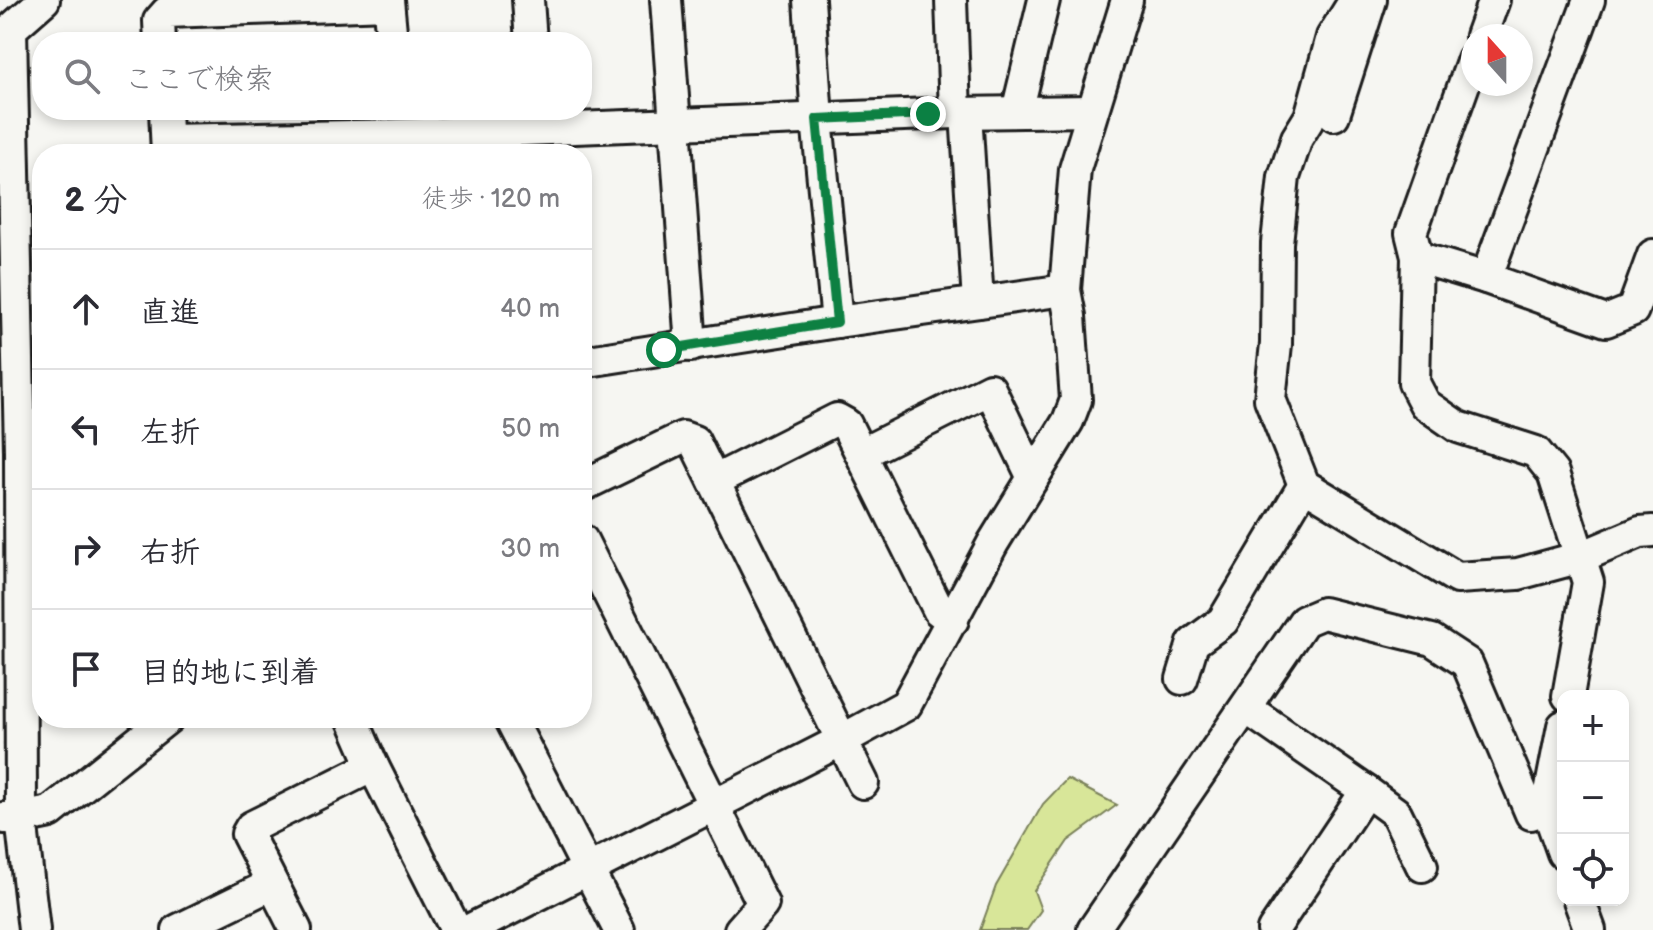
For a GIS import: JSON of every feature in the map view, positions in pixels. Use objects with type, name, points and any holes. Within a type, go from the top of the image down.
[{"type":"street","points":[[34,930],[10,818],[21,454],[6,68],[11,29],[44,0]]},
{"type":"street","points":[[528,0],[530,32]]},
{"type":"street","points":[[666,0],[691,346]]},
{"type":"street","points":[[809,0],[837,322]]},
{"type":"street","points":[[951,0],[978,302]]},
{"type":"street","points":[[1017,112],[1044,0]]},
{"type":"street","points":[[469,930],[906,705],[993,543],[1068,421],[1076,400],[1065,290],[1075,169],[1127,0]]},
{"type":"street","points":[[1355,0],[1332,37],[1310,117],[1297,138],[1284,177],[1277,243],[1276,344],[1270,399],[1304,485],[1457,578],[1518,574],[1581,557],[1640,532],[1653,531]]},
{"type":"street","points":[[1334,115],[1371,0]]},
{"type":"street","points":[[1485,24],[1494,0]]},
{"type":"street","points":[[1486,278],[1589,0]]},
{"type":"street","points":[[160,32],[159,21],[167,12],[388,2],[391,32]]},
{"type":"street","points":[[1461,93],[1411,233],[1417,257],[1414,383],[1425,404],[1458,427],[1536,452],[1553,473],[1588,582],[1569,690]]},
{"type":"street","points":[[217,144],[399,133],[1091,111]]},
{"type":"street","points":[[166,120],[167,144]]},
{"type":"street","points":[[1417,257],[1606,321],[1633,310],[1653,255]]},
{"type":"street","points":[[592,361],[1065,290]]},
{"type":"street","points":[[861,454],[990,389],[1033,478]]},
{"type":"street","points":[[714,481],[837,419],[846,424],[939,611],[953,620]]},
{"type":"street","points":[[592,481],[683,437],[694,441],[863,783]]},
{"type":"street","points":[[1182,679],[1193,643],[1223,621],[1304,485]]},
{"type":"street","points":[[592,560],[763,904],[740,930]]},
{"type":"street","points":[[1093,930],[1304,621],[1323,613],[1432,640],[1467,663],[1531,814],[1547,808]]},
{"type":"street","points":[[1246,708],[1396,813],[1422,866]]},
{"type":"street","points":[[10,818],[50,812],[155,728]]},
{"type":"street","points":[[356,728],[456,930]]},
{"type":"street","points":[[515,728],[619,930]]},
{"type":"street","points":[[1557,757],[1547,808],[1557,836]]},
{"type":"street","points":[[296,930],[247,834],[251,827],[373,766]]},
{"type":"street","points":[[1273,930],[1366,791]]},
{"type":"street","points":[[178,930],[272,884]]},
{"type":"street","points":[[1581,906],[1590,930]]},
{"type":"green space","points":[[1067,779],[1117,805],[1068,841],[1034,891],[1041,910],[1027,930],[980,930],[996,886],[1043,804]]},
{"type":"route","points":[[664,350],[837,322],[817,119],[928,114]]}]
